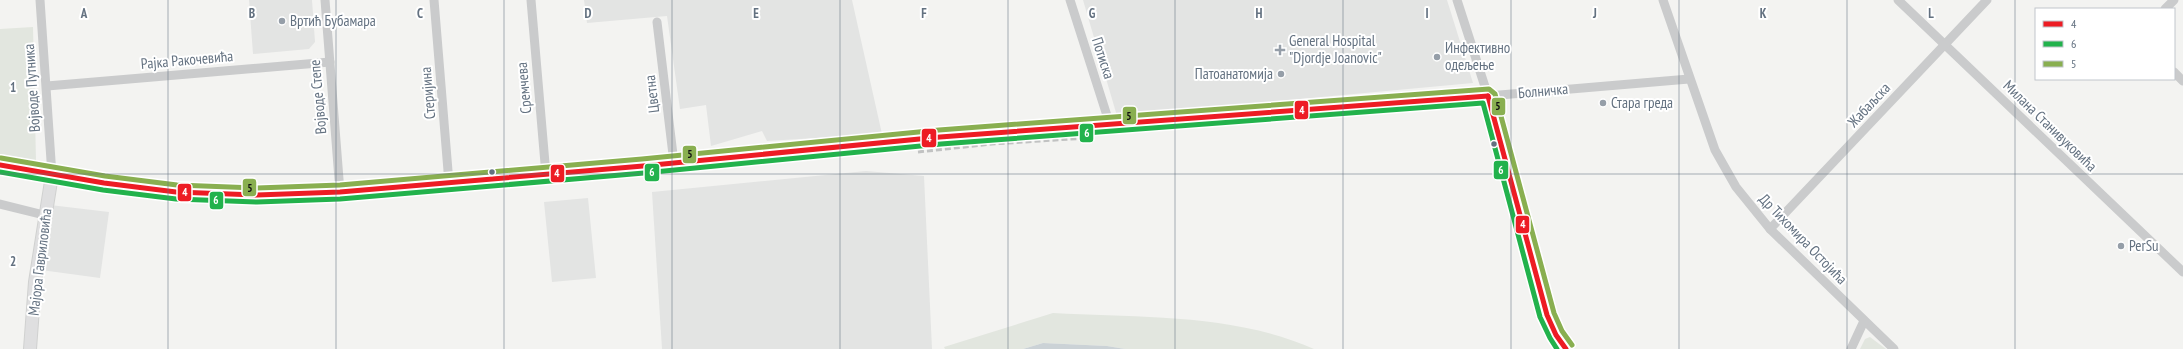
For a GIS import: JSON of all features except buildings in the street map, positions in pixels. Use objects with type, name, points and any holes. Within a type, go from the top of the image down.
[{"type":"street","name":"Војводе Путника","points":[[40,0],[52,175]]},
{"type":"street","name":"Војводе Степе","points":[[324,0],[340,192]]},
{"type":"street","name":"Стеријина","points":[[434,0],[449,183]]},
{"type":"street","name":"Сремчева","points":[[531,0],[546,174]]},
{"type":"street","name":"Потиска","points":[[1070,0],[1110,125]]},
{"type":"street","points":[[1458,0],[1488,96],[1547,314],[1556,335],[1566,349]]},
{"type":"street","name":"Др Тихомира Остојића","points":[[1663,0],[1689,79],[1722,164],[1736,187],[1770,229],[1894,349]]},
{"type":"street","name":"Милана Станивуковића","points":[[1898,0],[2183,272]]},
{"type":"street","name":"Жабаљска","points":[[1770,229],[1987,0]]},
{"type":"street","points":[[2167,8],[2174,0]]},
{"type":"street","name":"Цветна","points":[[658,22],[674,163]]},
{"type":"street","name":"Рајка Ракочевића","points":[[47,86],[330,62]]},
{"type":"street","points":[[2175,73],[2183,81]]},
{"type":"street","name":"Болничка","points":[[0,165],[52,175],[176,192],[257,195],[340,192],[674,163],[940,137],[1488,96],[1689,79]]},
{"type":"street","name":"Мајора Гавриловића","points":[[30,349],[35,282],[44,215],[52,175]]},
{"type":"street","points":[[0,204],[44,215]]},
{"type":"street","points":[[1851,349],[1864,321]]},
{"type":"shaded area","name":"Вртић Бубамара","points":[[249,0],[312,0],[315,42],[309,49],[253,54]]},
{"type":"shaded area","points":[[584,0],[852,0],[882,134],[767,141],[762,131],[711,146],[706,105],[680,109],[667,16],[587,23]]},
{"type":"shaded area","name":"General Hospital \"Djordje Joanovic\"","points":[[1083,0],[1447,0],[1473,83],[1117,116]]},
{"type":"shaded area","points":[[33,27],[36,161],[0,154],[0,29]]},
{"type":"shaded area","points":[[866,171],[924,176],[932,349],[662,349],[652,192]]},
{"type":"shaded area","points":[[588,198],[596,278],[552,282],[544,202]]},
{"type":"shaded area","points":[[50,205],[109,212],[100,278],[41,270]]},
{"type":"shaded area","points":[[1053,313],[1186,319],[1219,323],[1283,337],[1314,349],[1125,349],[1107,346],[1043,343],[1023,349],[945,349],[944,347]]},
{"type":"shaded area","points":[[1870,337],[1886,349],[1860,349],[1865,339]]},
{"type":"shaded area","points":[[1043,343],[1107,346],[1125,349],[1023,349]]},
{"type":"railway","points":[[918,152],[992,144],[1087,138]]},
{"type":"transit line","name":"5","points":[[1,158],[105,176],[177,185],[257,188],[340,185],[642,159],[939,130],[1489,89],[1495,94],[1554,313],[1562,331],[1572,345]]},
{"type":"transit line","name":"4","points":[[1488,96],[1547,315],[1556,335],[1566,349]]},
{"type":"transit line","name":"4","points":[[0,165],[104,183],[176,192],[257,195],[340,192],[643,166],[940,137],[1488,96]]},
{"type":"transit line","name":"6","points":[[0,172],[103,190],[176,199],[257,202],[340,199],[644,173],[941,144],[1483,103],[1540,317],[1557,349]]},
{"type":"place","name":"Вртић Бубамара","points":[[282,21]]},
{"type":"place","name":"General Hospital \"Djordje Joanovic\"","points":[[1280,50]]},
{"type":"place","name":"Инфективно одељење","points":[[1437,57]]},
{"type":"place","name":"Патоанатомија","points":[[1281,74]]},
{"type":"place","name":"Стара греда","points":[[1603,103]]},
{"type":"place","name":"PerSu","points":[[2121,246]]}]
